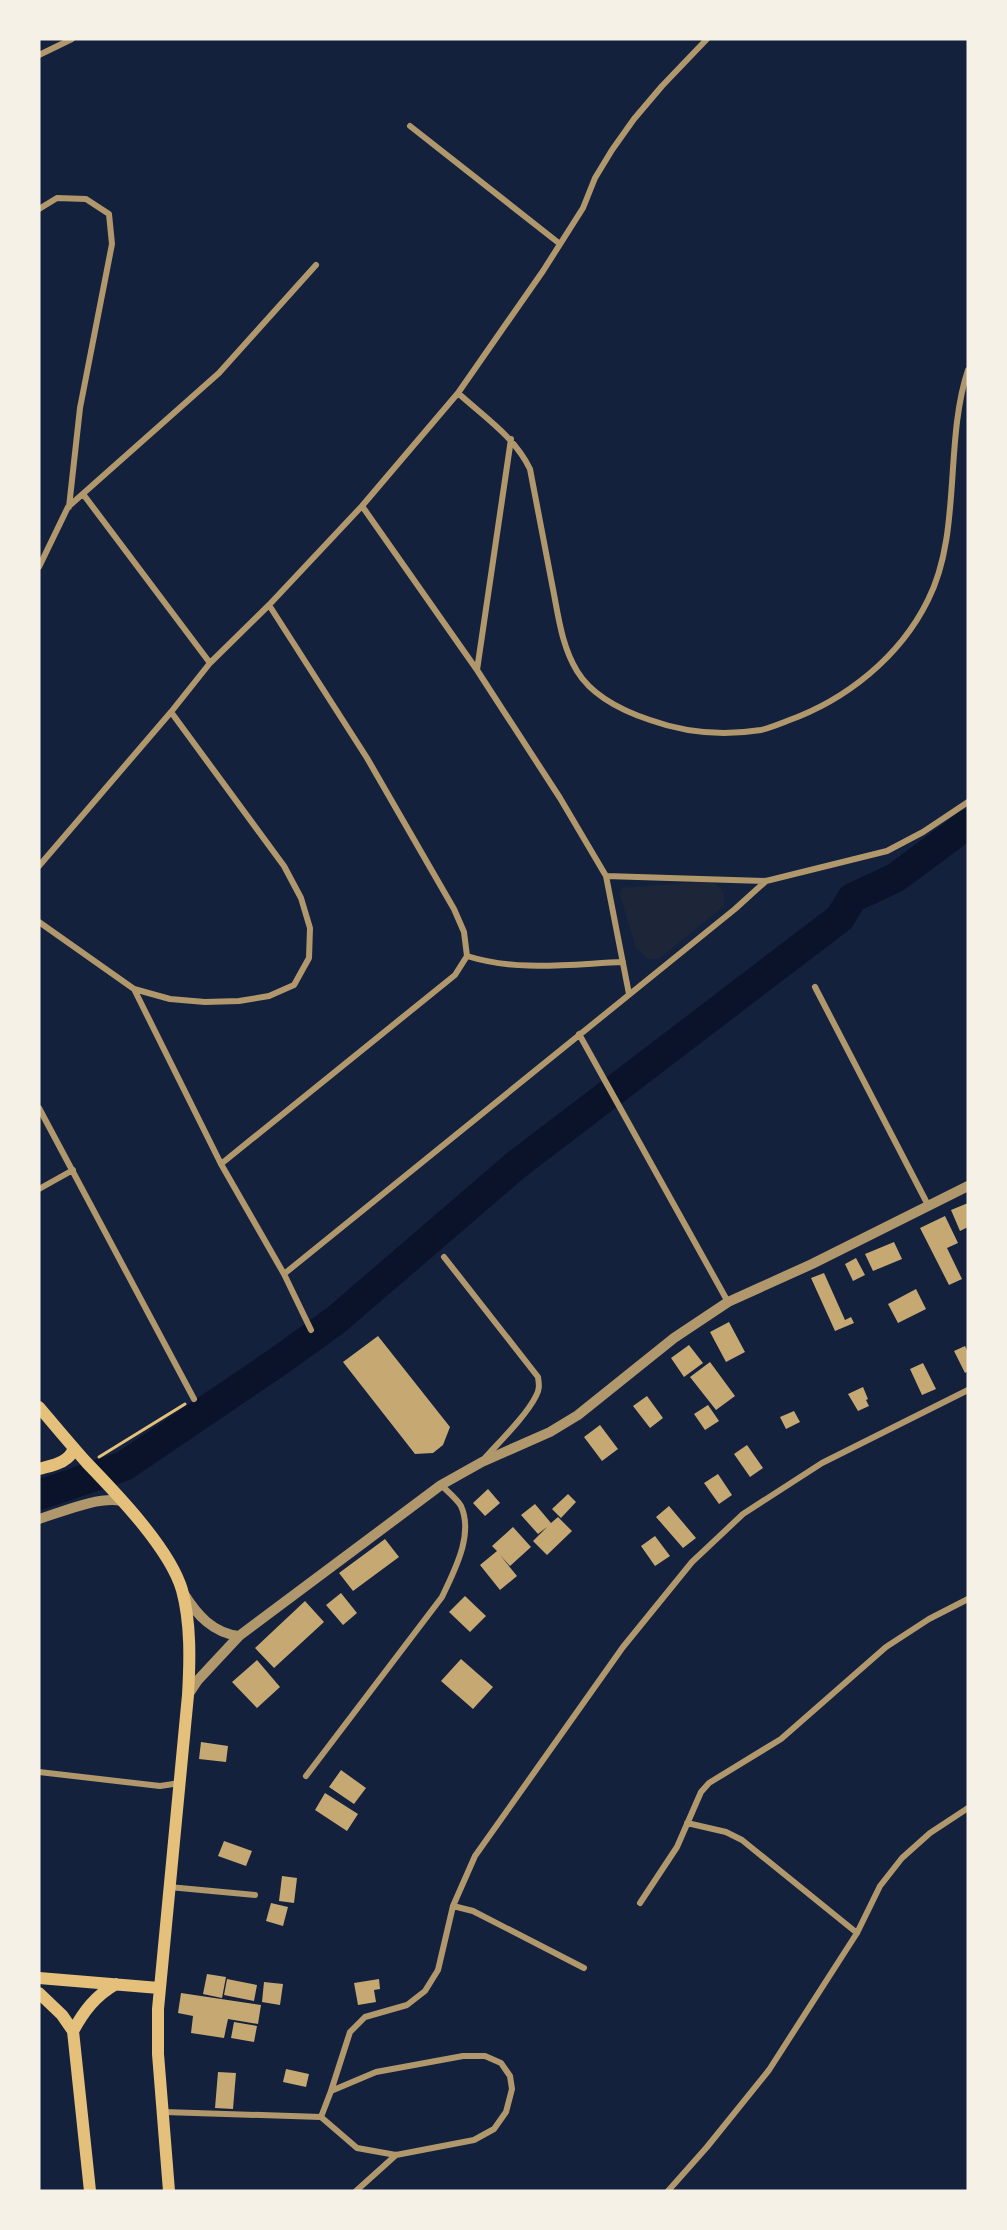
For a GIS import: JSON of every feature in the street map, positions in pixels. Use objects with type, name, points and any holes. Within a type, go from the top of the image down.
[{"type":"main road","points":[[39,1407],[122,1501],[167,1559],[181,1589],[189,1645],[188,1695],[159,1988],[158,2054],[169,2191]]},
{"type":"main road","points":[[39,1469],[66,1461],[74,1448]]},
{"type":"main road","points":[[39,1978],[159,1988]]},
{"type":"main road","points":[[73,2031],[90,2003],[116,1984]]},
{"type":"main road","points":[[39,1993],[62,2015],[73,2031],[90,2191]]},
{"type":"street","points":[[39,55],[72,39]]},
{"type":"street","points":[[39,866],[210,663],[362,506],[458,393],[583,208],[595,178],[633,119],[707,39]]},
{"type":"street","points":[[411,126],[560,244]]},
{"type":"street","points":[[39,209],[57,198],[86,199],[109,214],[112,244],[80,408],[68,507],[39,567]]},
{"type":"street","points":[[68,507],[219,372],[316,266]]},
{"type":"street","points":[[458,393],[511,439],[524,456],[530,469],[563,641],[577,671],[594,691],[630,714],[671,728],[718,734],[764,730],[810,713],[849,690],[884,660],[909,632],[928,599],[942,558],[956,428],[968,370]]},
{"type":"street","points":[[477,670],[511,439]]},
{"type":"street","points":[[83,494],[210,663]]},
{"type":"street","points":[[362,506],[477,670],[560,798],[606,876],[629,994]]},
{"type":"street","points":[[221,1164],[455,975],[467,957],[464,932],[454,909],[367,758],[268,605]]},
{"type":"street","points":[[39,922],[134,989],[170,999],[205,1002],[269,996],[294,985],[309,958],[310,928],[301,898],[284,866],[171,712]]},
{"type":"street","points":[[606,876],[766,882],[887,851],[923,832],[968,801]]},
{"type":"street","points":[[284,1274],[766,882]]},
{"type":"street","points":[[467,957],[491,964],[520,966],[623,962]]},
{"type":"street","points":[[815,987],[928,1205]]},
{"type":"street","points":[[134,989],[221,1164],[284,1274],[311,1330]]},
{"type":"street","points":[[579,1034],[728,1302]]},
{"type":"street","points":[[39,1108],[194,1399]]},
{"type":"street","points":[[39,1189],[73,1170]]},
{"type":"street","points":[[188,1695],[198,1680],[239,1636],[441,1485],[482,1462],[550,1432],[578,1415],[674,1338],[728,1302],[968,1186]]},
{"type":"street","points":[[444,1257],[538,1377],[540,1385],[537,1395],[528,1407],[482,1462]]},
{"type":"street","points":[[321,2117],[332,2091],[350,2032],[365,2017],[407,2005],[425,1991],[438,1970],[453,1906],[476,1856],[623,1647],[692,1562],[743,1514],[822,1463],[968,1390]]},
{"type":"street","points":[[306,1776],[442,1597],[456,1566],[464,1539],[465,1521],[460,1505],[441,1485]]},
{"type":"street","points":[[39,1520],[99,1501],[122,1501]]},
{"type":"street","points":[[181,1589],[195,1610],[207,1622],[222,1633],[239,1636]]},
{"type":"street","points":[[640,1903],[677,1846],[701,1792],[709,1783],[781,1739],[886,1647],[929,1619],[968,1599]]},
{"type":"street","points":[[39,1772],[160,1786],[180,1783]]},
{"type":"street","points":[[668,2191],[770,2070],[857,1933],[880,1886],[902,1858],[930,1833],[968,1808]]},
{"type":"street","points":[[687,1824],[726,1832],[742,1840],[857,1933]]},
{"type":"street","points":[[169,1887],[255,1895]]},
{"type":"street","points":[[453,1906],[473,1911],[584,1968]]},
{"type":"street","points":[[164,2112],[321,2117],[357,2148],[396,2155],[474,2140],[494,2129],[506,2112],[512,2089],[510,2076],[501,2063],[485,2056],[463,2056],[376,2072],[332,2091]]},
{"type":"street","points":[[356,2191],[396,2155]]},
{"type":"path","points":[[88,1464],[194,1399]]},
{"type":"shaded area","points":[[710,881],[718,885],[722,891],[724,906],[659,959],[648,959],[636,948],[620,895],[622,888]]},
{"type":"building","points":[[968,1203],[968,1227],[960,1231],[951,1210]]},
{"type":"building","points":[[945,1216],[958,1243],[947,1248],[962,1279],[949,1285],[920,1228]]},
{"type":"building","points":[[894,1242],[902,1259],[873,1271],[865,1254]]},
{"type":"building","points":[[856,1258],[865,1275],[853,1281],[845,1264]]},
{"type":"building","points":[[824,1273],[845,1320],[851,1317],[854,1323],[835,1331],[811,1278]]},
{"type":"building","points":[[916,1289],[926,1309],[898,1323],[888,1304]]},
{"type":"building","points":[[729,1322],[745,1352],[726,1362],[710,1332]]},
{"type":"building","points":[[378,1336],[450,1427],[443,1445],[433,1453],[415,1454],[343,1362]]},
{"type":"building","points":[[689,1345],[703,1363],[684,1377],[671,1358]]},
{"type":"building","points":[[965,1346],[968,1352],[968,1371],[965,1373],[954,1351]]},
{"type":"building","points":[[710,1362],[735,1396],[716,1410],[690,1377]]},
{"type":"building","points":[[923,1363],[936,1389],[922,1395],[910,1369]]},
{"type":"building","points":[[863,1387],[869,1406],[858,1411],[848,1394]]},
{"type":"building","points":[[647,1396],[663,1418],[650,1428],[633,1406]]},
{"type":"building","points":[[708,1405],[719,1421],[705,1430],[694,1414]]},
{"type":"building","points":[[794,1411],[800,1422],[786,1429],[780,1417]]},
{"type":"building","points":[[600,1425],[618,1449],[602,1461],[584,1437]]},
{"type":"building","points":[[747,1445],[763,1468],[750,1477],[734,1454]]},
{"type":"building","points":[[718,1474],[732,1495],[719,1504],[704,1483]]},
{"type":"building","points":[[488,1489],[500,1503],[485,1516],[473,1503]]},
{"type":"building","points":[[568,1494],[576,1502],[561,1518],[552,1509]]},
{"type":"building","points":[[535,1504],[551,1523],[558,1517],[572,1531],[547,1555],[533,1541],[547,1527],[538,1534],[521,1515]]},
{"type":"building","points":[[669,1506],[696,1538],[683,1548],[656,1517]]},
{"type":"building","points":[[513,1527],[531,1547],[510,1566],[500,1555],[517,1576],[500,1590],[480,1565],[497,1551],[492,1546]]},
{"type":"building","points":[[655,1536],[670,1556],[655,1566],[641,1546]]},
{"type":"building","points":[[385,1539],[399,1557],[353,1591],[339,1573]]},
{"type":"building","points":[[341,1593],[357,1613],[343,1625],[326,1605]]},
{"type":"building","points":[[465,1596],[486,1616],[470,1632],[449,1612]]},
{"type":"building","points":[[305,1601],[324,1622],[274,1668],[255,1648]]},
{"type":"building","points":[[461,1659],[493,1687],[473,1709],[441,1681]]},
{"type":"building","points":[[257,1660],[280,1687],[257,1708],[232,1682]]},
{"type":"building","points":[[201,1742],[228,1746],[226,1762],[199,1759]]},
{"type":"building","points":[[341,1770],[366,1788],[354,1804],[329,1787]]},
{"type":"building","points":[[325,1793],[358,1814],[347,1831],[315,1810]]},
{"type":"building","points":[[224,1841],[252,1851],[246,1866],[218,1856]]},
{"type":"building","points":[[282,1876],[297,1878],[294,1903],[279,1901]]},
{"type":"building","points":[[271,1903],[288,1907],[283,1926],[266,1921]]},
{"type":"building","points":[[207,1974],[226,1977],[222,1998],[203,1994]]},
{"type":"building","points":[[227,1979],[257,1985],[254,2001],[224,1995]]},
{"type":"building","points":[[379,1979],[380,1989],[374,1990],[376,2002],[358,2005],[354,1983]]},
{"type":"building","points":[[264,1982],[283,1984],[280,2005],[262,2002]]},
{"type":"building","points":[[181,1993],[261,2005],[258,2024],[228,2019],[224,2038],[191,2033],[193,2016],[178,2013]]},
{"type":"building","points":[[234,2022],[257,2026],[254,2042],[231,2038]]},
{"type":"building","points":[[286,2069],[309,2074],[306,2087],[283,2082]]},
{"type":"building","points":[[218,2072],[236,2073],[233,2109],[215,2108]]},
{"type":"waterway","points":[[39,1495],[124,1466],[336,1320],[516,1165],[840,918],[852,898],[895,878],[968,824]]}]
